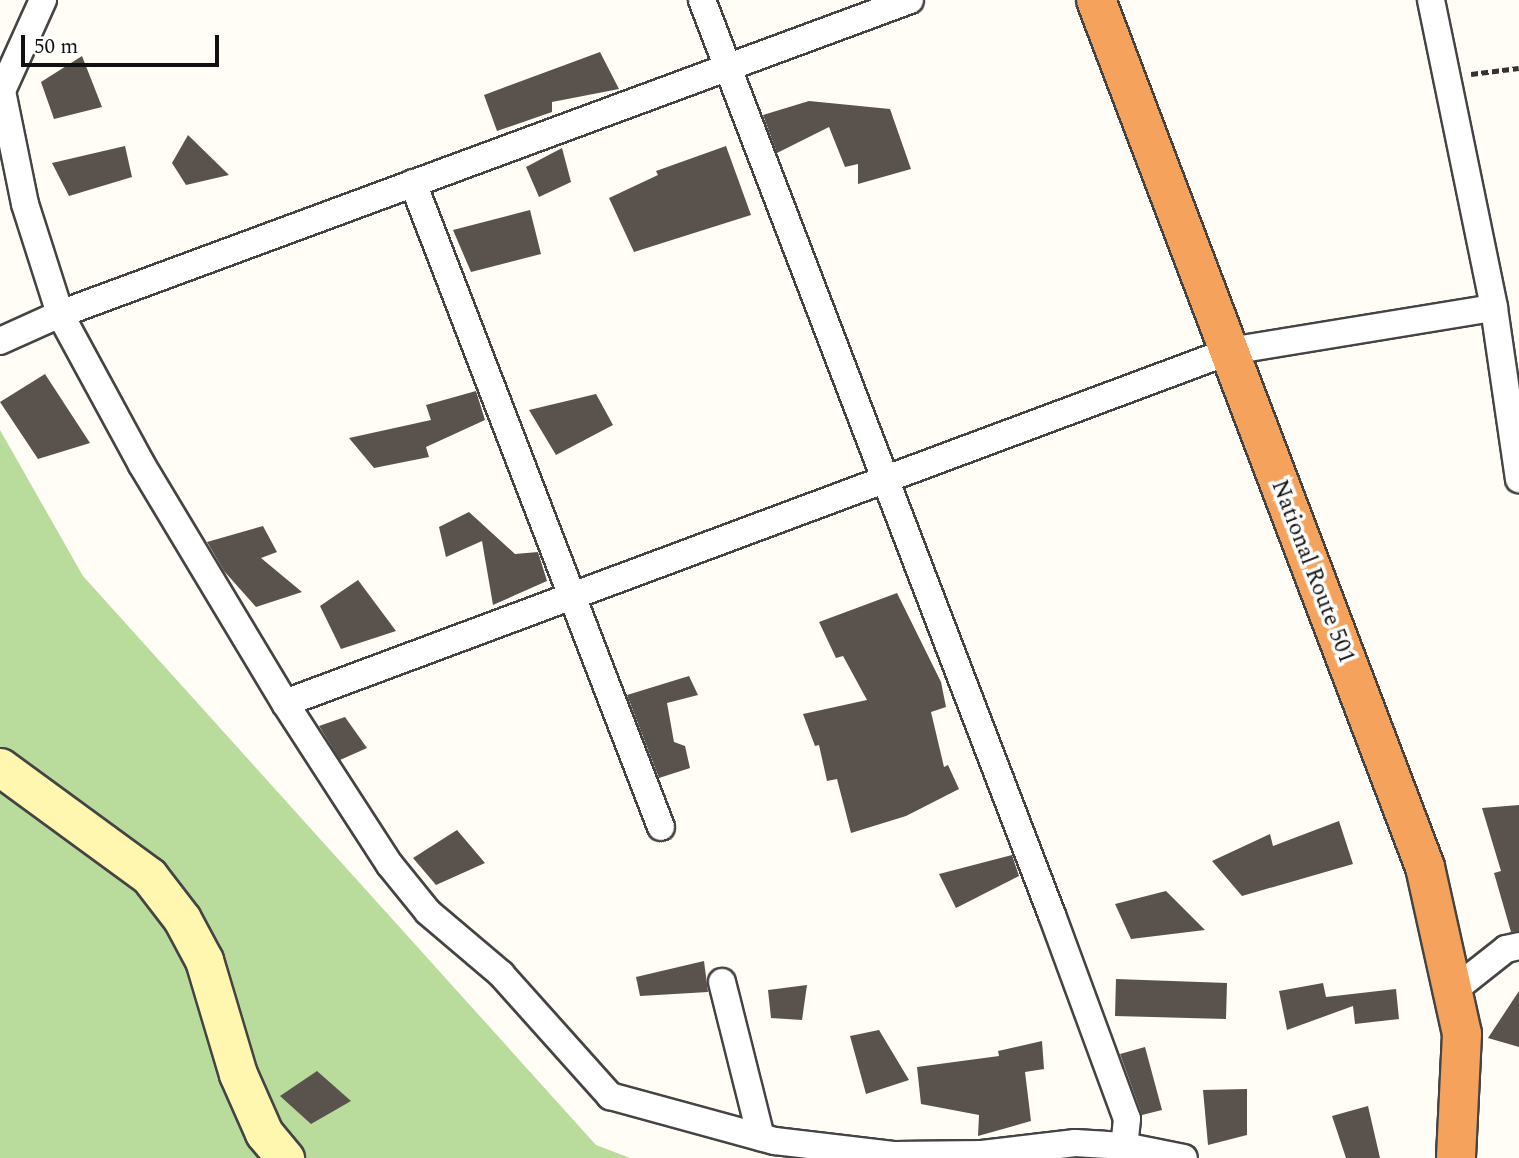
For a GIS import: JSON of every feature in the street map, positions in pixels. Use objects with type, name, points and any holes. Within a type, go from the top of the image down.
[{"type":"highway","name":"National Route 501","points":[[1096,0],[1425,867],[1462,1034],[1456,1158]]},
{"type":"street","points":[[43,0],[2,91],[25,204],[60,314],[142,465],[285,703],[390,865],[420,903],[501,974],[610,1096],[761,1137],[895,1155],[982,1154],[1075,1143],[1124,1146],[1184,1158]]},
{"type":"street","points":[[702,0],[1126,1119],[1124,1146]]},
{"type":"street","points":[[0,341],[60,314],[911,0]]},
{"type":"street","points":[[1431,0],[1444,78],[1494,308],[1519,479]]},
{"type":"street","points":[[413,183],[488,388],[573,593],[624,741],[661,827]]},
{"type":"street","points":[[285,703],[881,478],[1230,351],[1494,308]]},
{"type":"street","points":[[0,767],[149,876],[182,919],[204,960],[238,1074],[264,1133],[285,1158]]},
{"type":"street","points":[[1454,990],[1506,949],[1519,946]]},
{"type":"street","points":[[722,982],[761,1137]]},
{"type":"path","points":[[1444,78],[1519,68]]},
{"type":"green space","points":[[0,430],[83,576],[596,1145],[630,1158],[0,1158]]},
{"type":"building","points":[[600,52],[619,89],[552,102],[552,112],[497,131],[484,95]]},
{"type":"building","points":[[82,56],[102,107],[54,119],[41,82]]},
{"type":"building","points":[[809,101],[890,109],[911,169],[858,184],[858,164],[845,167],[829,127],[777,153],[763,115]]},
{"type":"building","points":[[188,135],[229,175],[186,185],[172,163]]},
{"type":"building","points":[[125,146],[132,177],[69,196],[52,163]]},
{"type":"building","points":[[726,146],[751,215],[634,252],[609,198],[658,175],[656,171]]},
{"type":"building","points":[[562,148],[571,182],[539,197],[526,167]]},
{"type":"building","points":[[530,210],[541,254],[471,272],[453,230]]},
{"type":"building","points":[[45,374],[90,443],[38,459],[0,402]]},
{"type":"building","points":[[476,391],[485,420],[426,447],[429,457],[374,468],[349,438],[431,420],[426,405]]},
{"type":"building","points":[[596,394],[613,425],[556,455],[529,410]]},
{"type":"building","points":[[469,512],[515,554],[538,552],[547,581],[493,605],[482,541],[446,557],[439,527]]},
{"type":"building","points":[[263,526],[277,552],[261,558],[302,592],[256,607],[224,571],[207,542]]},
{"type":"building","points":[[358,580],[396,631],[341,649],[320,606]]},
{"type":"building","points":[[897,593],[941,682],[946,707],[931,712],[944,767],[948,765],[959,789],[906,816],[851,833],[837,779],[827,781],[819,745],[815,746],[803,714],[867,700],[843,656],[836,658],[819,622]]},
{"type":"building","points":[[689,676],[698,695],[667,703],[674,742],[685,746],[690,768],[659,778],[627,695]]},
{"type":"building","points":[[345,717],[367,748],[340,760],[319,726]]},
{"type":"building","points":[[1519,805],[1519,931],[1511,932],[1494,873],[1501,871],[1482,808]]},
{"type":"building","points":[[1339,821],[1353,864],[1242,896],[1212,861],[1270,834],[1273,846]]},
{"type":"building","points":[[457,830],[485,863],[436,885],[413,858]]},
{"type":"building","points":[[1012,855],[1019,876],[956,908],[939,874]]},
{"type":"building","points":[[1166,891],[1205,930],[1131,939],[1115,904]]},
{"type":"building","points":[[704,961],[708,992],[640,996],[636,977]]},
{"type":"building","points":[[1116,979],[1227,983],[1226,1019],[1115,1016]]},
{"type":"building","points":[[1323,983],[1326,997],[1396,989],[1399,1019],[1355,1024],[1353,1006],[1287,1030],[1279,991]]},
{"type":"building","points":[[807,985],[802,1020],[771,1018],[768,990]]},
{"type":"building","points":[[1519,991],[1519,1047],[1488,1038]]},
{"type":"building","points":[[879,1030],[909,1080],[866,1094],[850,1036]]},
{"type":"building","points":[[1042,1041],[1044,1069],[1025,1072],[1031,1121],[978,1136],[979,1115],[921,1104],[917,1067],[999,1056],[998,1051]]},
{"type":"building","points":[[1145,1047],[1162,1110],[1142,1115],[1120,1054]]},
{"type":"building","points":[[317,1071],[351,1101],[311,1124],[280,1096]]},
{"type":"building","points":[[1247,1089],[1247,1135],[1208,1145],[1203,1090]]},
{"type":"building","points":[[1368,1106],[1380,1158],[1346,1158],[1332,1116]]}]
